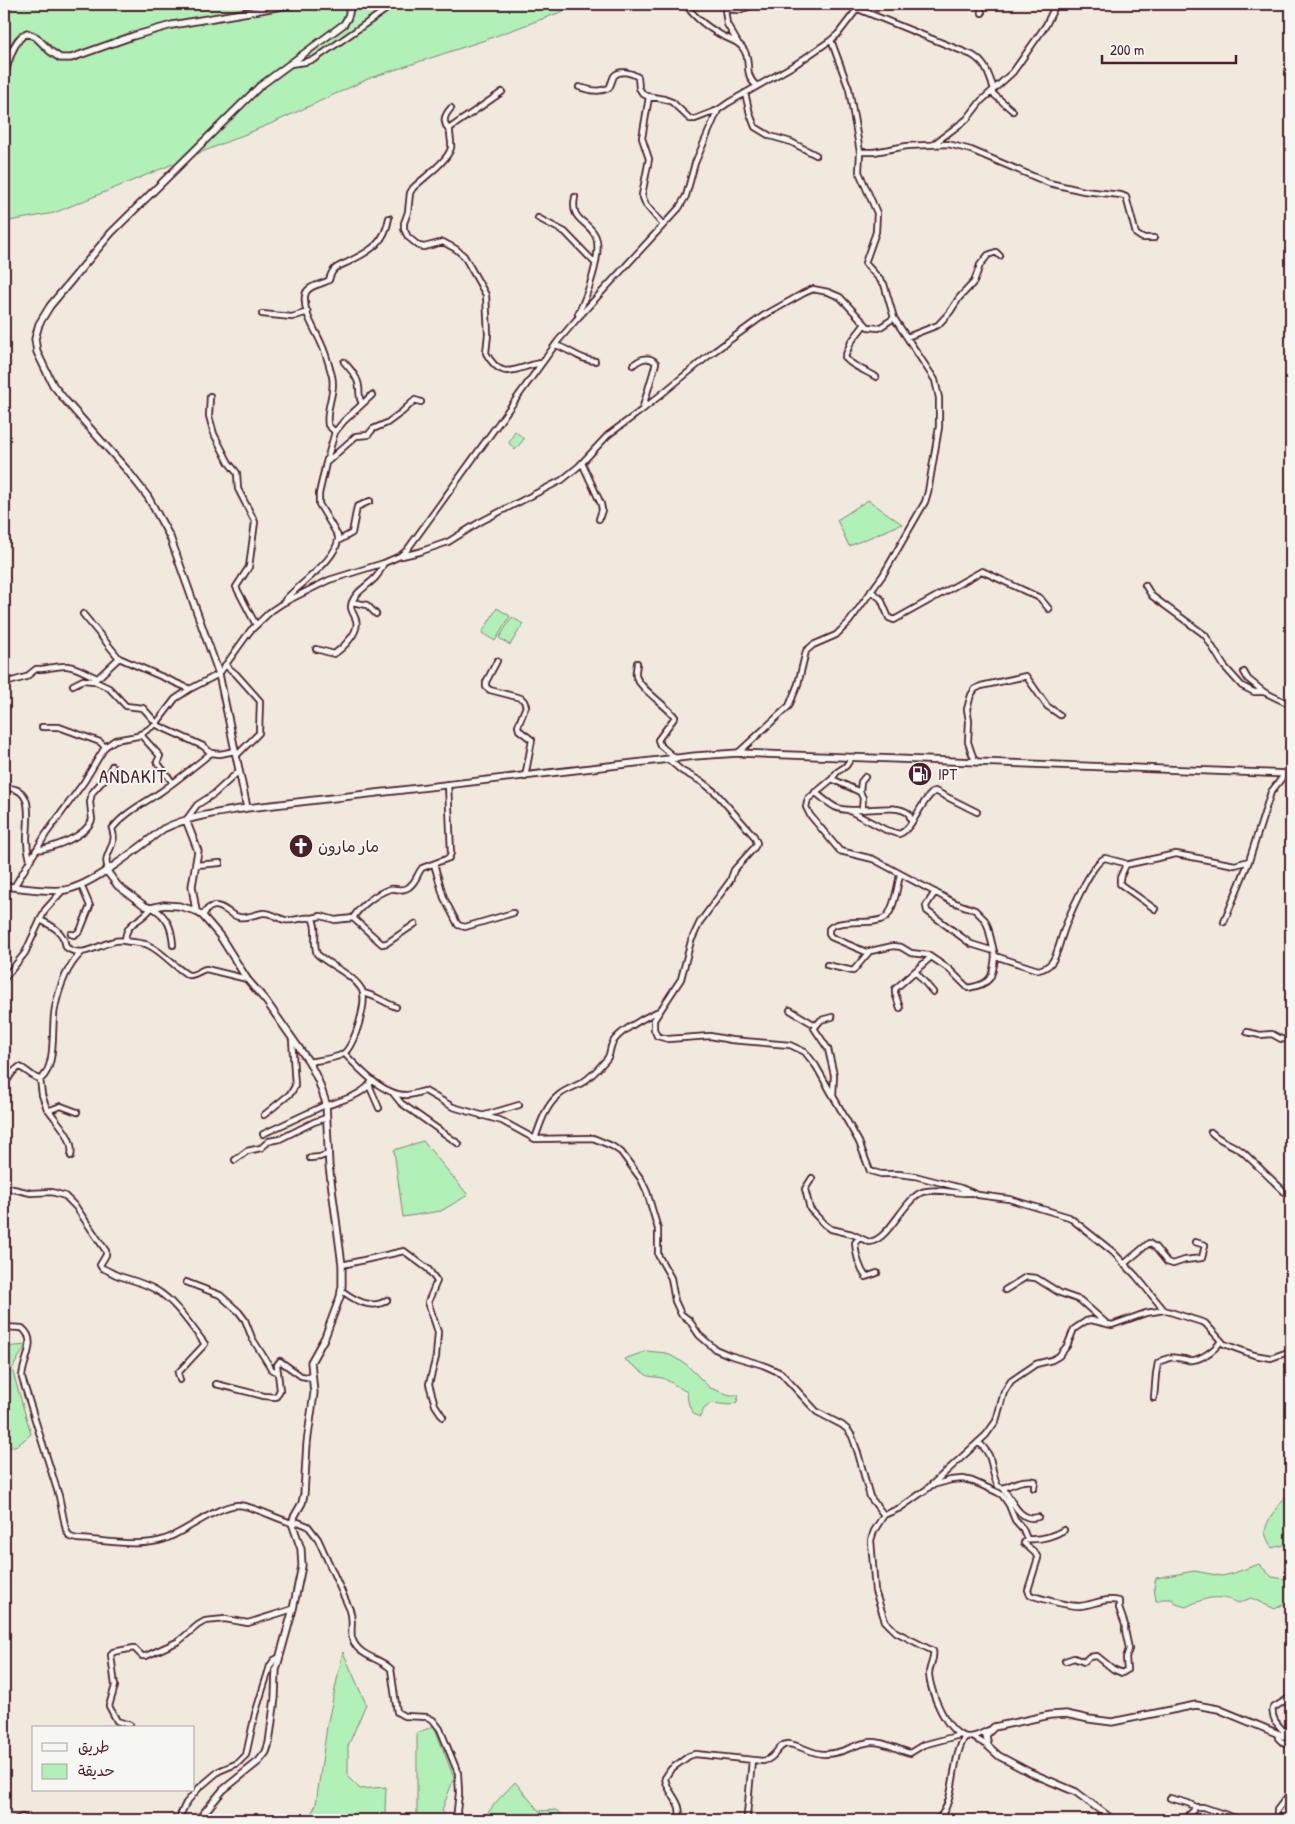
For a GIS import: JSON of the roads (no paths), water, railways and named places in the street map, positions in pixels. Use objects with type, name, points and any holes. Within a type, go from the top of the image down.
[{"type":"street","points":[[4,78],[16,44],[21,37],[27,34],[34,35],[60,58],[71,58],[133,36],[172,25],[295,4]]},
{"type":"street","points":[[247,808],[219,674],[176,550],[164,523],[148,497],[122,464],[53,385],[37,352],[35,339],[39,324],[50,306],[111,233],[260,86],[344,24],[350,12],[349,4]]},
{"type":"street","points":[[290,64],[315,59],[394,4]]},
{"type":"street","points":[[686,4],[694,15],[719,34],[738,44]]},
{"type":"street","points":[[757,86],[749,77],[746,54],[727,24],[725,9],[740,10],[758,4]]},
{"type":"street","points":[[579,87],[602,91],[611,86],[617,74],[629,73],[638,77],[641,92],[649,97],[657,97],[672,102],[690,119],[695,119],[718,110],[796,64],[831,40],[838,34],[861,4]]},
{"type":"street","points":[[980,4],[982,13]]},
{"type":"street","points":[[935,144],[968,119],[992,90],[1021,63],[1046,25],[1056,4]]},
{"type":"street","points":[[858,8],[972,55],[985,66],[992,90],[1013,110]]},
{"type":"street","points":[[738,753],[789,706],[798,684],[806,651],[813,645],[839,632],[849,622],[871,591],[925,502],[937,447],[940,412],[935,380],[894,318],[884,284],[865,263],[876,232],[878,223],[877,213],[860,172],[860,152],[849,89],[831,40]]},
{"type":"street","points":[[449,131],[502,92]]},
{"type":"street","points":[[745,93],[755,127],[770,136],[798,145],[816,155]]},
{"type":"street","points":[[649,97],[642,138],[649,159],[642,195],[646,205],[663,226]]},
{"type":"street","points":[[451,108],[444,116],[451,146],[448,154],[410,193],[408,212],[404,223],[405,233],[419,246],[424,247],[443,242],[464,256],[486,294],[488,334],[486,353],[499,370],[506,372],[542,363]]},
{"type":"street","points":[[400,556],[420,534],[472,458],[555,345],[679,208],[686,196],[695,164],[718,110]]},
{"type":"street","points":[[860,152],[935,144],[948,144],[970,150],[1049,183],[1084,191],[1121,195],[1128,200],[1136,234],[1142,238],[1154,238]]},
{"type":"street","points":[[575,197],[573,206],[578,218],[592,230],[598,242],[595,263],[576,320]]},
{"type":"street","points":[[335,432],[328,425],[327,419],[333,392],[332,378],[322,344],[308,312],[305,295],[308,290],[329,280],[331,272],[336,267],[351,261],[378,244],[387,228],[389,218]]},
{"type":"street","points":[[538,218],[565,232],[595,263]]},
{"type":"street","points":[[907,337],[938,325],[974,282],[980,265],[988,255],[996,252],[1000,256]]},
{"type":"street","points":[[283,603],[329,580],[448,542],[480,522],[562,480],[582,463],[608,435],[743,329],[808,291],[821,290],[840,297],[865,324],[874,329],[894,318]]},
{"type":"street","points":[[262,314],[292,317],[308,312]]},
{"type":"street","points":[[865,324],[851,342],[845,357],[848,362],[868,371],[876,377]]},
{"type":"street","points":[[555,345],[566,349],[582,360],[595,361]]},
{"type":"street","points":[[632,364],[645,358],[656,363],[642,410]]},
{"type":"street","points":[[344,362],[354,374],[360,388],[358,396],[362,404]]},
{"type":"street","points":[[210,396],[209,416],[214,434],[229,463],[237,473],[238,489],[255,522],[256,528],[251,549],[251,562],[236,587],[256,625]]},
{"type":"street","points":[[338,541],[338,536],[319,504],[319,494],[326,463],[335,432],[344,421],[372,396]]},
{"type":"street","points":[[326,463],[356,436],[368,434],[402,412],[415,400],[421,402]]},
{"type":"street","points":[[582,463],[601,504],[602,510],[599,520]]},
{"type":"street","points":[[14,887],[46,834],[84,782],[105,747],[115,740],[132,738],[156,724],[176,699],[190,689],[219,674],[256,625],[283,603],[292,592],[328,559],[338,541],[352,533],[357,507],[370,501]]},
{"type":"street","points":[[316,649],[334,654],[347,642],[356,629],[357,623],[350,608],[352,602],[358,593],[378,575],[384,563]]},
{"type":"street","points":[[871,591],[881,599],[889,618],[894,620],[982,571],[1040,598],[1049,608]]},
{"type":"street","points":[[1145,585],[1152,596],[1205,635],[1224,666],[1242,686],[1254,692],[1264,692]]},
{"type":"street","points":[[352,602],[367,605],[376,614]]},
{"type":"street","points":[[83,614],[118,658],[190,689]]},
{"type":"street","points":[[4,654],[7,661],[7,678],[9,682],[26,677],[36,669],[42,670],[61,666],[76,668],[97,678],[118,658]]},
{"type":"street","points":[[498,661],[486,682],[486,687],[490,690],[521,698],[524,701],[526,706],[518,726],[519,730],[532,740],[526,777]]},
{"type":"street","points":[[638,664],[636,671],[638,679],[651,694],[666,706],[674,717],[658,740],[660,745],[682,771],[702,782],[716,793],[754,836],[756,843],[754,848],[734,870],[730,881],[700,922],[691,941],[681,979],[654,1020],[654,1029],[657,1036],[662,1038],[710,1036],[794,1046],[805,1052],[812,1061],[859,1142],[870,1171],[881,1174],[915,1176],[961,1188],[972,1193]]},
{"type":"street","points":[[73,685],[90,679],[104,684],[126,706],[143,708],[156,724],[203,746],[211,753],[235,753],[259,733],[260,704],[242,682],[225,666]]},
{"type":"street","points":[[1244,672],[1248,679],[1264,692],[1291,705]]},
{"type":"street","points":[[976,762],[969,745],[967,709],[971,695],[977,688],[1026,676],[1047,706],[1060,715]]},
{"type":"street","points":[[42,726],[59,727],[100,742],[105,747]]},
{"type":"street","points":[[140,734],[160,756],[157,762],[173,783]]},
{"type":"street","points":[[173,945],[172,934],[163,916],[152,908],[145,906],[118,886],[107,869],[106,863],[114,838],[112,829],[129,813],[173,783],[211,753]]},
{"type":"street","points":[[4,886],[63,890],[81,885],[163,829],[186,820],[247,808],[738,753],[1288,774]]},
{"type":"street","points":[[827,965],[853,971],[869,952],[893,946],[931,957],[948,969],[968,988],[981,985],[989,980],[994,970],[994,954],[988,927],[979,913],[868,858],[841,852],[807,810],[807,801],[832,779],[837,772],[846,766],[852,757]]},
{"type":"street","points":[[36,850],[52,847],[86,830],[92,820],[90,802],[92,793],[107,776],[112,766]]},
{"type":"street","points":[[186,820],[197,805],[214,794],[238,772]]},
{"type":"street","points":[[1224,922],[1249,861],[1272,792],[1288,774]]},
{"type":"street","points":[[862,810],[863,798],[860,792],[861,782],[864,777]]},
{"type":"street","points":[[832,779],[860,792]]},
{"type":"street","points":[[203,916],[206,911],[215,906],[221,907],[242,918],[263,913],[288,920],[321,916],[335,920],[353,918],[364,906],[387,890],[397,888],[403,890],[408,888],[418,878],[422,868],[446,859],[451,853],[448,784]]},
{"type":"street","points":[[4,788],[14,787],[20,790],[27,802],[27,850],[30,860]]},
{"type":"street","points":[[815,792],[834,806],[848,810],[869,822],[899,834],[904,832],[931,794],[936,791],[977,812]]},
{"type":"street","points":[[848,810],[902,810],[909,814],[911,822]]},
{"type":"street","points":[[186,820],[197,848],[192,891],[196,911]]},
{"type":"street","points":[[1125,865],[1176,854],[1235,865],[1249,861]]},
{"type":"street","points":[[935,892],[926,906],[927,912],[971,944],[1038,970],[1047,967],[1056,955],[1075,905],[1099,861],[1107,858],[1123,862],[1125,865]]},
{"type":"street","points":[[196,865],[220,863]]},
{"type":"street","points":[[434,864],[444,898],[458,925],[464,927],[512,913]]},
{"type":"street","points":[[1125,865],[1120,878],[1120,884],[1155,909]]},
{"type":"street","points":[[869,952],[834,940],[829,934],[829,930],[836,924],[885,918],[891,909],[900,875]]},
{"type":"street","points":[[71,934],[80,931],[90,906],[81,885]]},
{"type":"street","points":[[4,979],[25,953],[45,910],[63,890]]},
{"type":"street","points":[[125,941],[128,927],[147,914],[152,908],[179,906],[196,911],[203,916],[220,936],[247,979],[309,1062],[318,1080],[326,1106],[328,1154],[342,1265],[341,1290],[325,1337],[312,1359],[314,1393],[304,1494],[292,1524],[301,1549],[300,1581],[278,1658],[271,1736],[266,1752],[254,1765],[218,1794],[198,1820]]},
{"type":"street","points":[[309,1062],[344,1053],[351,1044],[360,1021],[363,994],[353,980],[317,954],[316,926],[312,918]]},
{"type":"street","points":[[353,918],[382,944],[387,943],[415,924]]},
{"type":"street","points":[[40,920],[58,931],[63,936],[68,948],[82,952]]},
{"type":"street","points":[[40,1079],[45,1075],[51,1056],[55,1006],[69,966],[82,952],[118,941],[138,944],[146,943],[188,975],[194,975],[206,969],[247,979]]},
{"type":"street","points":[[900,1008],[895,990],[931,957]]},
{"type":"street","points":[[915,971],[933,992]]},
{"type":"street","points":[[363,994],[374,996],[396,1007]]},
{"type":"street","points":[[790,1010],[815,1025]]},
{"type":"street","points":[[535,1139],[542,1121],[556,1097],[583,1082],[606,1061],[614,1041],[629,1028],[659,1011]]},
{"type":"street","points":[[815,1025],[821,1020],[832,1018]]},
{"type":"street","points":[[815,1025],[814,1029],[829,1052],[834,1075],[833,1097]]},
{"type":"street","points":[[1247,1032],[1260,1035],[1272,1034],[1281,1039],[1291,1040]]},
{"type":"street","points":[[264,1115],[291,1092],[295,1086],[292,1038]]},
{"type":"street","points":[[344,1053],[371,1083],[379,1108]]},
{"type":"street","points":[[4,1084],[19,1067],[40,1079]]},
{"type":"street","points":[[40,1079],[42,1095],[48,1109],[71,1139],[71,1156]]},
{"type":"street","points":[[371,1083],[392,1092],[406,1095],[425,1091],[454,1107],[509,1124],[535,1139],[593,1138],[612,1146],[625,1156],[647,1192],[658,1229],[658,1255],[671,1278],[675,1302],[681,1314],[689,1320],[699,1335],[715,1349],[763,1365],[781,1374],[817,1412],[848,1430],[858,1453],[870,1497],[884,1515]]},
{"type":"street","points":[[263,1134],[360,1092],[371,1083]]},
{"type":"street","points":[[392,1092],[401,1103],[459,1144]]},
{"type":"street","points":[[480,1116],[519,1105]]},
{"type":"street","points":[[48,1109],[61,1106],[78,1112]]},
{"type":"street","points":[[236,1160],[247,1151],[261,1148],[269,1141],[280,1139],[326,1118]]},
{"type":"street","points":[[1211,1132],[1218,1139],[1244,1152],[1291,1198]]},
{"type":"street","points":[[310,1158],[328,1154]]},
{"type":"street","points":[[812,1178],[805,1189],[807,1202],[813,1213],[827,1227],[869,1242],[879,1239],[905,1206],[922,1192],[972,1193],[1009,1199],[1064,1214],[1072,1218],[1086,1232],[1107,1247],[1164,1310]]},
{"type":"street","points":[[4,1187],[31,1194],[52,1192],[64,1196],[76,1207],[106,1251],[106,1256],[100,1265],[102,1268],[119,1276],[135,1280],[156,1290],[167,1298],[205,1344],[178,1373],[180,1380]]},
{"type":"street","points":[[859,1238],[854,1243],[858,1262],[863,1272],[866,1277],[877,1273]]},
{"type":"street","points":[[1124,1264],[1149,1243],[1155,1247],[1167,1262],[1173,1264],[1202,1258],[1205,1245],[1195,1242]]},
{"type":"street","points":[[342,1265],[404,1251],[428,1269],[435,1278],[436,1284],[430,1293],[428,1302],[437,1329],[437,1351],[429,1384],[435,1405],[443,1417]]},
{"type":"street","points":[[1005,1290],[1026,1278],[1036,1278],[1056,1291],[1080,1300],[1108,1324]]},
{"type":"street","points":[[186,1282],[220,1295],[239,1312],[245,1320],[252,1338],[272,1370],[278,1372]]},
{"type":"street","points":[[341,1290],[358,1302],[375,1305],[382,1304],[387,1300]]},
{"type":"street","points":[[963,1736],[949,1723],[936,1702],[929,1677],[933,1651],[896,1632],[890,1627],[882,1614],[875,1591],[871,1546],[874,1531],[884,1515],[900,1508],[931,1486],[986,1435],[996,1421],[1004,1392],[1012,1381],[1036,1364],[1052,1360],[1063,1353],[1071,1334],[1080,1324],[1091,1320],[1108,1324],[1118,1323],[1146,1313],[1164,1310],[1205,1323],[1220,1341],[1262,1358],[1271,1358],[1291,1351]]},
{"type":"street","points":[[4,1327],[22,1328],[29,1336],[29,1350],[22,1378],[58,1496],[66,1530],[70,1537],[138,1544],[156,1542],[172,1536],[216,1512],[239,1505],[292,1524],[298,1522],[310,1528],[318,1539],[350,1610],[353,1622],[352,1638],[359,1650],[391,1669],[397,1712],[404,1716],[427,1717],[433,1720],[440,1728],[458,1773],[459,1793],[456,1820]]},
{"type":"street","points":[[1154,1398],[1158,1363],[1167,1357],[1179,1356],[1190,1361],[1204,1356],[1217,1348],[1220,1341]]},
{"type":"street","points":[[216,1384],[245,1392],[272,1397],[277,1396],[280,1391],[277,1364],[280,1362],[301,1376],[312,1378]]},
{"type":"street","points":[[978,1442],[986,1448],[989,1454],[998,1486],[1003,1488],[1022,1515],[1038,1517]]},
{"type":"street","points":[[931,1486],[951,1480],[963,1479],[972,1481],[1002,1495],[1015,1520],[1023,1529],[1027,1540],[1024,1544],[1038,1558],[1028,1590],[1030,1595],[1041,1599],[1080,1606],[1105,1600],[1119,1601],[1129,1649],[1126,1658],[1127,1670],[1122,1673],[1113,1669],[1097,1656],[1089,1657],[1084,1662],[1074,1658],[1065,1661]]},
{"type":"street","points":[[1003,1488],[1018,1481],[1028,1480],[1035,1481],[1034,1488]]},
{"type":"street","points":[[1027,1540],[1039,1540],[1064,1530]]},
{"type":"street","points":[[130,1725],[117,1720],[109,1706],[115,1686],[113,1652],[134,1648],[145,1656],[179,1641],[198,1624],[205,1621],[225,1619],[248,1622],[293,1609]]},
{"type":"street","points":[[178,1820],[182,1809],[199,1788],[219,1771],[238,1763],[246,1755],[270,1666],[278,1658]]},
{"type":"street","points":[[1291,1697],[1273,1708],[1272,1714],[1274,1720],[1291,1738]]},
{"type":"street","points":[[973,1737],[994,1727],[1050,1714],[1070,1715],[1112,1722],[1196,1705],[1218,1709],[1291,1738]]},
{"type":"street","points":[[988,1746],[986,1735],[989,1730]]},
{"type":"street","points":[[1278,1733],[1278,1738],[1291,1746]]},
{"type":"street","points":[[937,1820],[945,1810],[963,1736]]},
{"type":"street","points":[[678,1820],[680,1814],[679,1807],[665,1781],[666,1776],[671,1769],[695,1754],[752,1760],[770,1759],[780,1747],[790,1744],[814,1753],[825,1754],[844,1752],[866,1743],[888,1744],[910,1753],[923,1744],[963,1736],[973,1737],[988,1746],[999,1756],[1029,1772],[1076,1792],[1113,1820]]},
{"type":"street","points":[[748,1820],[752,1760]]},
{"type":"street","points":[[1277,1820],[1278,1810],[1291,1792]]},
{"type":"street","points":[[1170,1798],[1188,1802],[1194,1807],[1203,1807],[1241,1820]]},
{"type":"street","points":[[1184,1820],[1194,1810],[1194,1807]]},
{"type":"street","points":[[14,1820],[21,1817],[29,1820]]},
{"type":"place","name":"IPT","points":[[920,774]]},
{"type":"place","name":"مار مارون","points":[[301,846]]},
{"type":"district","name":"ANDAKIT","points":[[133,776]]}]
